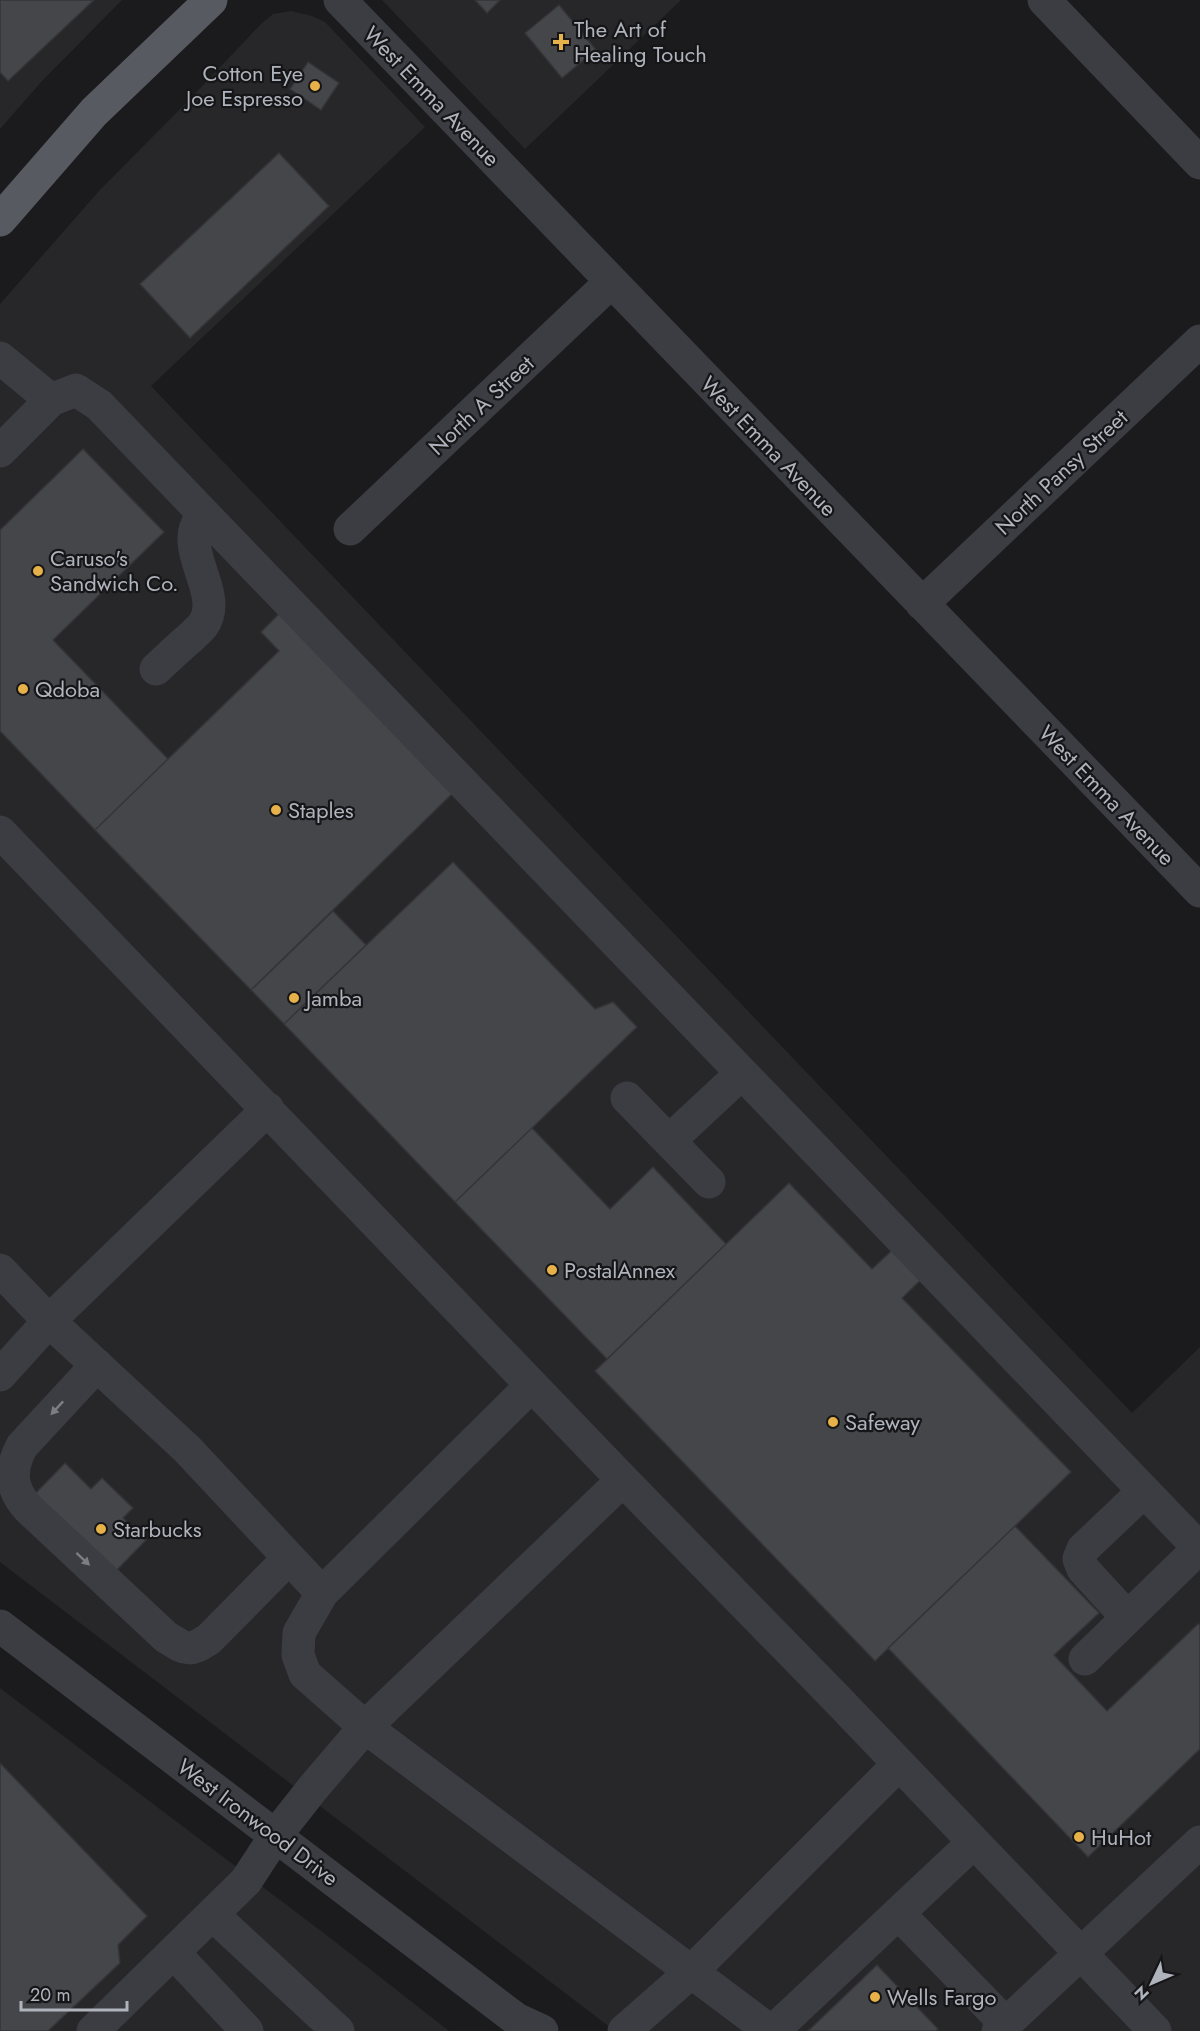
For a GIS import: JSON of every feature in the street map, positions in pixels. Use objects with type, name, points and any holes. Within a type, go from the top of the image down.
[{"type":"main road","points":[[0,220],[93,112],[211,0]]},
{"type":"street","name":"West Emma Avenue","points":[[340,0],[1200,891]]},
{"type":"street","points":[[1044,0],[1200,163]]},
{"type":"street","name":"North A Street","points":[[350,529],[611,282]]},
{"type":"street","name":"North Pansy Street","points":[[922,604],[1200,341]]},
{"type":"street","points":[[0,358],[51,400]]},
{"type":"street","points":[[0,451],[51,400],[76,390],[99,405],[1200,1548],[1085,1659]]},
{"type":"street","points":[[156,669],[204,624],[209,607],[206,586],[196,555],[194,536],[198,521],[204,514]]},
{"type":"street","points":[[0,832],[1155,2031]]},
{"type":"street","points":[[669,1141],[742,1073]]},
{"type":"street","points":[[627,1098],[709,1182]]},
{"type":"street","points":[[0,1375],[49,1321],[268,1109]]},
{"type":"street","points":[[0,1270],[49,1321],[187,1449],[322,1593]]},
{"type":"street","points":[[97,1365],[22,1446],[13,1462],[14,1482],[20,1499],[29,1509],[166,1637],[184,1648],[195,1648],[209,1639],[289,1558]]},
{"type":"street","points":[[532,1385],[322,1593],[299,1633],[298,1655],[305,1674],[365,1726],[604,1905],[690,1973],[771,2031],[974,1842]]},
{"type":"street","points":[[113,2025],[174,1953],[246,1881],[276,1835],[365,1726],[623,1480]]},
{"type":"street","points":[[1128,1617],[1083,1569],[1079,1559],[1083,1549],[1144,1491]]},
{"type":"street","name":"West Ironwood Drive","points":[[0,1626],[276,1835],[522,2028]]},
{"type":"street","points":[[624,2031],[690,1973],[899,1764]]},
{"type":"street","points":[[898,1913],[1002,2027],[1200,1842]]},
{"type":"street","points":[[213,1915],[338,2031]]},
{"type":"street","points":[[174,1953],[248,2031]]},
{"type":"shaded area","points":[[0,0],[122,0],[42,81],[0,129]]},
{"type":"shaded area","points":[[382,0],[681,0],[525,149]]},
{"type":"shaded area","points":[[291,11],[325,22],[425,127],[151,386],[1132,1413],[1200,1347],[1200,2031],[615,2031],[0,1562],[0,304],[99,191],[261,24],[273,14]]},
{"type":"shaded area","points":[[0,1688],[329,1937],[449,2031],[0,2031]]},
{"type":"building","points":[[0,0],[94,0],[8,81],[0,72]]},
{"type":"building","points":[[475,0],[500,0],[487,13]]},
{"type":"building","name":"The Art of Healing Touch","points":[[559,5],[596,50],[562,78],[525,33]]},
{"type":"building","name":"Cotton Eye Joe Espresso","points":[[308,62],[339,83],[321,110],[290,89]]},
{"type":"building","points":[[279,153],[329,206],[190,338],[140,284]]},
{"type":"building","points":[[83,449],[164,532],[53,640],[168,759],[95,830],[0,731],[0,530]]},
{"type":"building","name":"Staples","points":[[282,611],[456,790],[251,990],[95,830],[279,651],[261,632]]},
{"type":"building","points":[[453,862],[595,1009],[613,1002],[637,1027],[455,1202],[284,1024]]},
{"type":"building","points":[[333,911],[366,945],[284,1024],[251,990]]},
{"type":"building","points":[[532,1128],[610,1209],[653,1167],[726,1244],[607,1359],[455,1202]]},
{"type":"building","name":"Safeway","points":[[789,1183],[872,1269],[901,1242],[929,1272],[902,1298],[1071,1472],[875,1661],[595,1371]]},
{"type":"building","name":"Starbucks","points":[[65,1463],[91,1489],[102,1478],[133,1508],[123,1518],[146,1540],[113,1574],[33,1496]]},
{"type":"building","points":[[1015,1526],[1099,1613],[1054,1655],[1107,1711],[1198,1624],[1200,1625],[1200,1749],[1088,1857],[888,1648]]},
{"type":"building","points":[[0,1763],[147,1916],[118,1945],[120,1963],[48,2031],[0,2031]]},
{"type":"building","name":"Wells Fargo","points":[[877,1965],[938,2029],[936,2031],[808,2031]]},
{"type":"place","name":"The Art of Healing Touch","points":[[561,42]]},
{"type":"place","name":"Cotton Eye Joe Espresso","points":[[315,86]]},
{"type":"place","name":"Caruso's Sandwich Co.","points":[[38,571]]},
{"type":"place","name":"Qdoba","points":[[23,689]]},
{"type":"place","name":"Staples","points":[[276,810]]},
{"type":"place","name":"Jamba","points":[[294,998]]},
{"type":"place","name":"PostalAnnex","points":[[552,1270]]},
{"type":"place","name":"Safeway","points":[[833,1422]]},
{"type":"place","name":"Starbucks","points":[[101,1529]]},
{"type":"place","name":"HuHot","points":[[1079,1837]]},
{"type":"place","name":"Wells Fargo","points":[[875,1997]]}]
